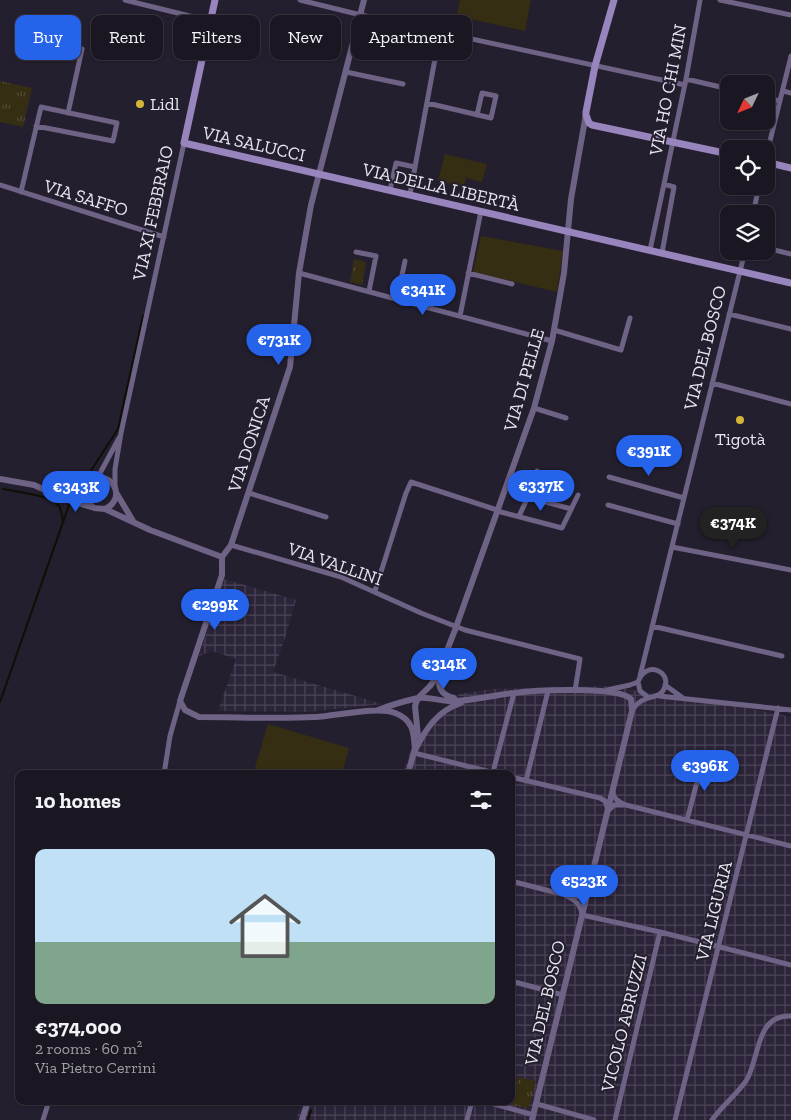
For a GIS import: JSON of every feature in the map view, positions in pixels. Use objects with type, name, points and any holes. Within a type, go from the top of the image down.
[{"type":"main road","name":"VIA XI FEBBRAIO","points":[[211,15],[215,0]]},
{"type":"main road","name":"VIA DI PELLE","points":[[586,114],[595,66],[614,0]]},
{"type":"main road","name":"VIA XI FEBBRAIO","points":[[184,143],[202,60]]},
{"type":"main road","points":[[586,114],[589,123],[592,125],[720,152]]},
{"type":"main road","name":"VIA SALUCCI","points":[[184,143],[318,174]]},
{"type":"main road","points":[[775,164],[791,168]]},
{"type":"main road","name":"VIA DELLA LIBERTÀ","points":[[318,174],[650,250],[663,249],[791,283]]},
{"type":"street","points":[[125,0],[153,3],[191,15]]},
{"type":"street","points":[[300,0],[361,15]]},
{"type":"street","name":"VIA DONICA","points":[[361,15],[364,0]]},
{"type":"street","name":"VIA HO CHI MIN","points":[[650,250],[700,0]]},
{"type":"street","points":[[720,0],[791,15]]},
{"type":"street","points":[[472,39],[595,66],[720,88]]},
{"type":"street","points":[[68,113],[82,49]]},
{"type":"street","name":"VIA DONICA","points":[[222,557],[231,546],[290,367],[299,273],[318,174],[351,53]]},
{"type":"street","points":[[770,140],[791,56]]},
{"type":"street","points":[[410,194],[435,60]]},
{"type":"street","points":[[346,72],[403,84]]},
{"type":"street","points":[[783,91],[791,93]]},
{"type":"street","points":[[427,103],[477,115],[491,118],[496,96],[482,93],[477,115]]},
{"type":"street","points":[[775,100],[780,101]]},
{"type":"street","points":[[21,192],[36,126],[41,107],[117,123],[113,141],[36,126]]},
{"type":"street","name":"VIA DI PELLE","points":[[418,698],[430,686],[442,664],[534,408],[554,330],[564,273],[568,223],[586,114]]},
{"type":"street","name":"VIA XI FEBBRAIO","points":[[115,486],[115,469],[121,434],[184,143]]},
{"type":"street","points":[[390,190],[396,162],[415,167]]},
{"type":"street","points":[[653,242],[663,249],[674,187],[664,184]]},
{"type":"street","name":"VIA SAFFO","points":[[0,185],[164,237]]},
{"type":"street","points":[[460,316],[482,211]]},
{"type":"street","points":[[557,229],[562,228],[568,223]]},
{"type":"street","points":[[775,250],[791,254]]},
{"type":"street","points":[[356,252],[376,256],[370,291]]},
{"type":"street","name":"VIA DEL BOSCO","points":[[638,682],[742,260]]},
{"type":"street","points":[[397,299],[405,261]]},
{"type":"street","points":[[299,273],[552,341]]},
{"type":"street","points":[[468,273],[512,284]]},
{"type":"street","points":[[729,314],[791,329]]},
{"type":"street","points":[[554,330],[621,350],[630,318]]},
{"type":"street","points":[[712,383],[791,404]]},
{"type":"street","points":[[534,408],[566,418]]},
{"type":"street","name":"VIA XI FEBBRAIO","points":[[98,478],[121,434]]},
{"type":"street","points":[[519,516],[537,472]]},
{"type":"street","points":[[609,477],[684,498]]},
{"type":"street","points":[[94,508],[87,501],[85,491],[88,483],[98,478],[109,480],[115,486],[117,494],[134,522]]},
{"type":"street","points":[[0,480],[34,485],[65,499],[94,508],[105,509],[150,530],[222,557],[222,575],[180,701],[170,736],[165,770]]},
{"type":"street","points":[[375,591],[411,482],[497,510],[562,528],[578,495]]},
{"type":"street","points":[[65,499],[85,491]]},
{"type":"street","points":[[249,493],[326,517]]},
{"type":"street","points":[[105,509],[112,504],[117,494]]},
{"type":"street","points":[[528,497],[571,509]]},
{"type":"street","points":[[608,505],[678,524]]},
{"type":"street","name":"VIA VALLINI","points":[[231,546],[341,576],[456,627],[580,660],[575,690]]},
{"type":"street","points":[[672,547],[791,570]]},
{"type":"street","points":[[652,626],[782,656]]},
{"type":"street","points":[[645,655],[652,669],[662,674],[666,685],[683,699]]},
{"type":"street","points":[[442,664],[438,685],[443,693],[451,698],[472,699]]},
{"type":"street","points":[[640,676],[647,670],[652,669]]},
{"type":"street","points":[[596,691],[615,689],[638,682],[640,691],[648,697]]},
{"type":"street","points":[[658,696],[666,685]]},
{"type":"street","points":[[369,712],[424,697],[452,701],[514,693],[575,690],[626,695],[631,700],[632,711]]},
{"type":"street","points":[[526,781],[548,691]]},
{"type":"street","points":[[497,770],[514,693]]},
{"type":"street","points":[[632,711],[640,700],[658,696],[791,710]]},
{"type":"street","points":[[409,770],[418,732],[415,708],[418,698]]},
{"type":"street","points":[[414,752],[424,734],[443,711],[472,699]]},
{"type":"street","points":[[180,701],[185,710],[199,717],[316,717],[369,712],[396,713],[405,719],[414,731],[414,752]]},
{"type":"street","name":"VIA LIGURIA","points":[[676,1120],[778,708]]},
{"type":"street","name":"VIA DEL BOSCO","points":[[533,1118],[632,711]]},
{"type":"street","points":[[414,752],[484,770]]},
{"type":"street","points":[[687,820],[703,759]]},
{"type":"street","points":[[515,778],[600,798],[605,801],[608,811],[614,805],[626,805],[791,846]]},
{"type":"street","points":[[613,790],[614,797],[626,805]]},
{"type":"street","points":[[515,881],[566,896],[581,897],[589,888]]},
{"type":"street","points":[[566,896],[578,904],[582,915],[660,932],[791,965]]},
{"type":"street","name":"VICOLO ABRUZZI","points":[[614,1120],[660,932]]},
{"type":"street","points":[[515,982],[563,995]]},
{"type":"street","points":[[712,1120],[745,1082],[768,1025],[780,1017],[791,1016]]},
{"type":"street","points":[[537,1104],[594,1120]]},
{"type":"street","points":[[43,1120],[48,1105]]},
{"type":"street","points":[[302,1120],[307,1105]]},
{"type":"street","points":[[467,1120],[471,1105]]},
{"type":"street","points":[[495,1105],[533,1118]]},
{"type":"shaded area","points":[[224,579],[296,600],[273,672],[383,704],[307,712],[218,711],[236,659],[212,651],[199,656]]},
{"type":"shaded area","points":[[608,686],[747,708],[791,717],[791,1120],[296,1120],[301,1105],[515,1105],[515,770],[404,770],[413,742],[459,694],[490,689]]},
{"type":"green space","points":[[460,0],[531,0],[525,31],[472,19],[472,15],[457,15]]},
{"type":"green space","points":[[0,81],[32,88],[23,127],[0,122]]},
{"type":"green space","points":[[445,154],[487,164],[482,182],[466,178],[464,187],[438,181]]},
{"type":"green space","points":[[481,236],[563,251],[557,292],[473,272]]},
{"type":"green space","points":[[354,259],[366,262],[362,285],[350,282]]},
{"type":"green space","points":[[268,724],[349,748],[343,770],[254,770]]},
{"type":"green space","points":[[518,1077],[536,1081],[529,1107],[511,1105],[515,1105],[515,1089]]},
{"type":"waterway","points":[[79,489],[118,429],[143,316]]},
{"type":"waterway","points":[[3,489],[55,502],[60,508],[63,522]]},
{"type":"waterway","points":[[0,702],[69,505]]},
{"type":"waterway","points":[[308,1120],[311,1110]]},
{"type":"place","name":"Lidl","points":[[140,104]]},
{"type":"place","name":"Tigotà","points":[[740,420]]}]
